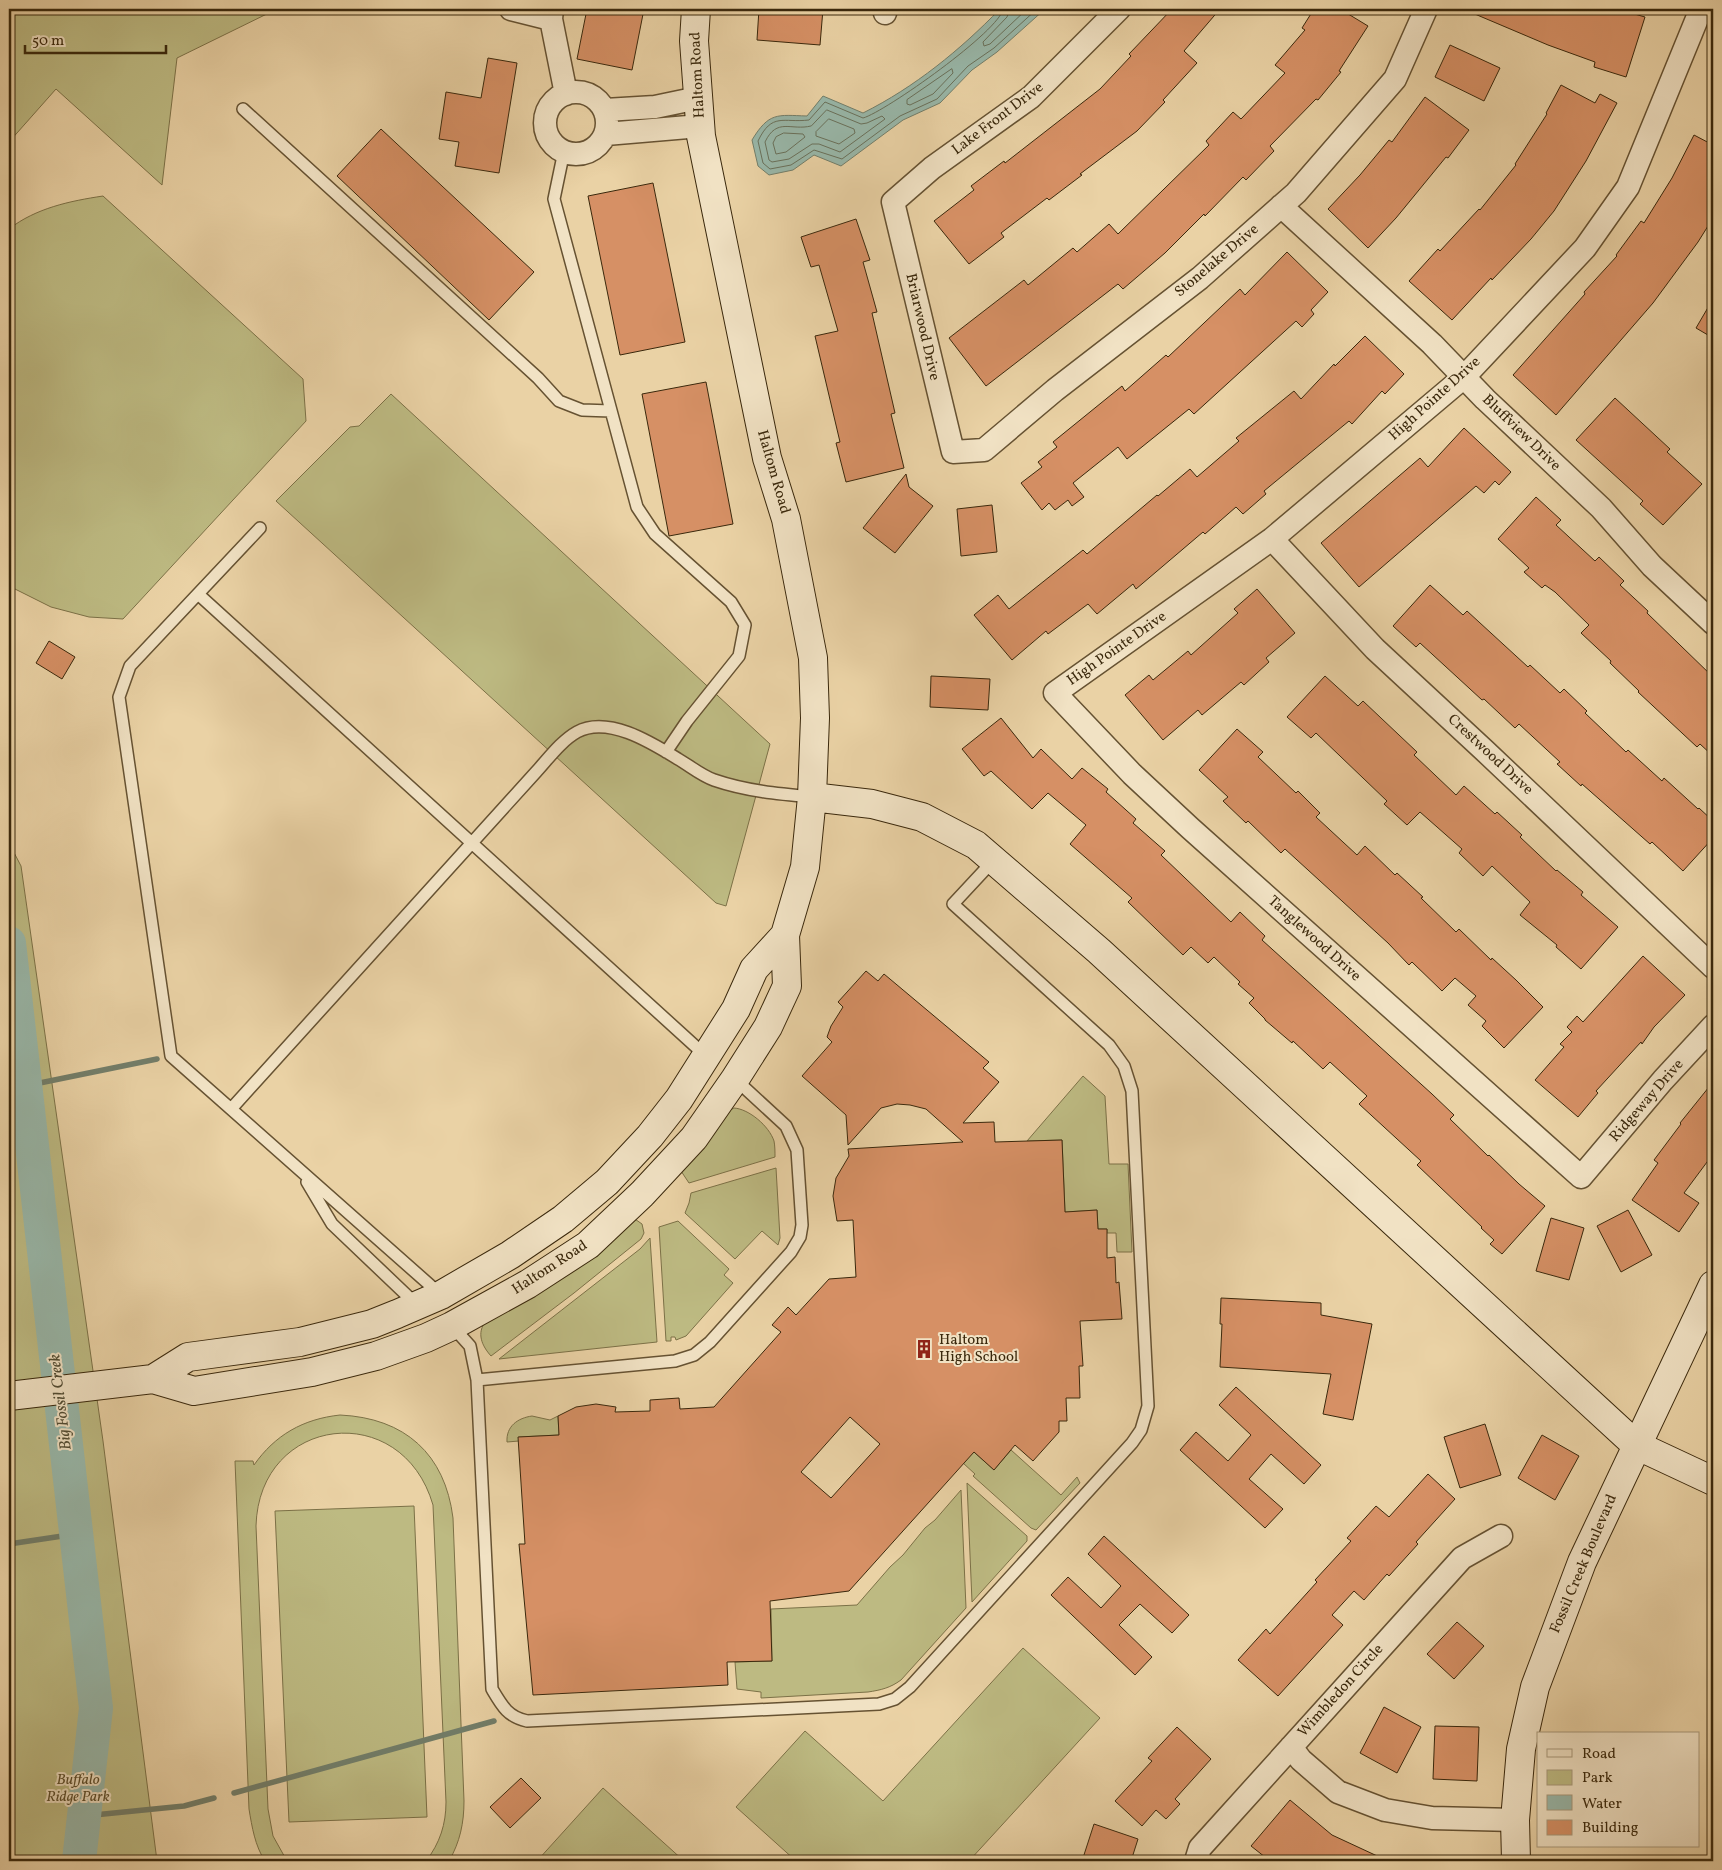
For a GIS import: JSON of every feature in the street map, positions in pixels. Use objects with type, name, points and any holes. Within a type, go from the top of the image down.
[{"type":"main road","name":"Haltom Road","points":[[9,1396],[154,1379],[194,1391],[312,1372],[376,1356],[426,1338],[452,1326],[528,1284],[588,1244],[642,1194],[694,1138],[768,1027],[787,986],[785,935],[805,867],[812,797],[815,718],[813,658],[786,519],[767,458],[701,136],[694,41],[696,9]]},
{"type":"main road","points":[[812,797],[872,804],[922,818],[976,845],[1098,951],[1636,1445],[1713,1481]]},
{"type":"main road","name":"Haltom Road","points":[[154,1379],[188,1356],[300,1342],[372,1324],[429,1300],[510,1255],[563,1218],[607,1182],[650,1136],[680,1099],[736,1009],[754,969],[785,935]]},
{"type":"main road","points":[[706,1056],[735,1079]]},
{"type":"main road","name":"Fossil Creek Boulevard","points":[[1516,1861],[1516,1820],[1521,1749],[1535,1687],[1582,1562],[1713,1285]]},
{"type":"main road","points":[[429,1300],[452,1326]]},
{"type":"street","points":[[511,9],[552,14],[566,94]]},
{"type":"street","name":"Lake Front Drive","points":[[893,202],[932,168],[1031,97],[1119,9]]},
{"type":"street","name":"Stonelake Drive","points":[[953,452],[984,450],[1055,390],[1200,278],[1296,193],[1395,79],[1426,9]]},
{"type":"street","name":"High Pointe Drive","points":[[1055,693],[1272,539],[1464,377],[1585,248],[1628,187],[1701,9]]},
{"type":"street","points":[[571,92],[584,93],[599,101],[605,110],[606,134],[599,144],[585,153],[574,154],[564,151],[552,142],[547,132],[545,122],[548,111],[554,102],[571,92]]},
{"type":"street","points":[[605,110],[655,107],[698,98]]},
{"type":"street","points":[[606,134],[700,126]]},
{"type":"street","name":"Briarwood Drive","points":[[893,202],[953,452]]},
{"type":"street","name":"Bluffview Drive","points":[[1281,206],[1432,344],[1485,399],[1601,508],[1652,566],[1713,623]]},
{"type":"street","name":"Crestwood Drive","points":[[1272,539],[1375,649],[1486,751],[1713,966]]},
{"type":"street","name":"Tanglewood Drive","points":[[1055,693],[1132,774],[1190,828],[1581,1177]]},
{"type":"street","name":"Ridgeway Drive","points":[[1581,1177],[1663,1080],[1713,1026]]},
{"type":"street","name":"Wimbledon Circle","points":[[1196,1861],[1200,1848],[1462,1558],[1501,1536]]},
{"type":"street","points":[[1291,1747],[1301,1760],[1338,1792],[1385,1810],[1432,1818],[1516,1820]]},
{"type":"lane","points":[[243,109],[538,378],[559,401],[582,410],[611,411]]},
{"type":"lane","points":[[564,151],[554,199],[637,507],[655,534],[731,602],[745,625],[739,656],[687,721],[666,752]]},
{"type":"lane","points":[[260,528],[130,666],[119,697],[170,1056],[300,1172],[429,1300]]},
{"type":"lane","points":[[198,594],[706,1056]]},
{"type":"lane","points":[[230,1109],[536,772],[576,732],[590,727],[621,729],[666,752],[713,780],[760,792],[812,797]]},
{"type":"lane","points":[[452,1326],[470,1346],[477,1380],[492,1689],[502,1707],[516,1719],[527,1721],[879,1704],[895,1698],[910,1687],[1132,1443],[1141,1430],[1148,1406],[1132,1091],[1124,1066],[1109,1045],[953,904],[993,861]]},
{"type":"lane","points":[[477,1380],[675,1361],[694,1355],[710,1342],[790,1252],[800,1237],[802,1225],[797,1150],[786,1126],[735,1079]]},
{"type":"lane","points":[[300,1172],[332,1224],[429,1300]]},
{"type":"green space","points":[[9,9],[277,9],[177,58],[162,185],[56,89],[9,142]]},
{"type":"green space","points":[[103,196],[303,379],[306,421],[123,619],[89,617],[51,607],[9,586],[9,229],[42,211],[78,200]]},
{"type":"green space","points":[[391,394],[770,744],[726,906],[716,903],[276,501],[350,427],[359,426]]},
{"type":"green space","name":"Buffalo Ridge Park","points":[[9,843],[21,866],[103,1441],[157,1861],[9,1861]]},
{"type":"green space","points":[[1083,1076],[1105,1096],[1109,1164],[1128,1164],[1132,1252],[1117,1252],[1116,1233],[1107,1233],[1107,1229],[1098,1229],[1097,1210],[1065,1212],[1062,1140],[1027,1141]]},
{"type":"green space","points":[[734,1108],[746,1111],[763,1124],[774,1141],[775,1157],[689,1183],[679,1168],[728,1111]]},
{"type":"green space","points":[[776,1168],[780,1238],[778,1245],[762,1231],[735,1259],[685,1213],[691,1193]]},
{"type":"green space","points":[[632,1217],[642,1224],[644,1233],[641,1239],[491,1356],[481,1339],[481,1330],[486,1321]]},
{"type":"green space","points":[[678,1221],[729,1269],[724,1275],[733,1283],[686,1336],[676,1340],[675,1337],[671,1337],[671,1341],[666,1341],[659,1227]]},
{"type":"green space","points":[[650,1238],[657,1342],[499,1359],[640,1249]]},
{"type":"green space","points":[[340,1415],[384,1423],[402,1432],[418,1444],[431,1458],[441,1475],[449,1495],[453,1518],[464,1801],[461,1832],[449,1861],[426,1861],[441,1833],[445,1818],[446,1802],[433,1505],[417,1471],[393,1448],[364,1435],[334,1434],[305,1442],[281,1461],[263,1489],[256,1526],[268,1809],[273,1836],[287,1861],[265,1861],[254,1836],[249,1809],[235,1461],[253,1461],[254,1465],[271,1445],[291,1430],[314,1420]]},
{"type":"green space","points":[[532,1416],[550,1420],[558,1416],[559,1435],[519,1437],[519,1441],[507,1442],[507,1436],[511,1427],[518,1421]]},
{"type":"green space","points":[[1011,1450],[1061,1495],[1077,1477],[1080,1483],[1036,1530],[1031,1528],[973,1476],[975,1474],[963,1463],[974,1452],[994,1470]]},
{"type":"green space","points":[[967,1483],[1027,1536],[1027,1541],[972,1602]]},
{"type":"green space","points":[[961,1490],[966,1608],[901,1680],[885,1688],[868,1692],[761,1698],[761,1692],[737,1689],[735,1662],[772,1661],[771,1609],[857,1605]]},
{"type":"green space","points":[[414,1506],[427,1817],[289,1822],[275,1511]]},
{"type":"green space","points":[[1023,1648],[1100,1718],[969,1861],[796,1861],[736,1807],[805,1731],[883,1801]]},
{"type":"green space","points":[[603,1788],[684,1861],[537,1861]]},
{"type":"water","points":[[1000,9],[1045,9],[997,52],[972,70],[940,103],[903,120],[841,166],[814,155],[793,170],[769,175],[758,166],[752,140],[769,120],[788,115],[807,116],[823,96],[863,113],[901,92],[936,67]]},
{"type":"building","points":[[587,9],[644,9],[632,70],[577,59]]},
{"type":"building","points":[[759,9],[823,9],[820,45],[757,40]]},
{"type":"building","points":[[1172,9],[1220,9],[1184,51],[1197,63],[1163,100],[1165,102],[1137,131],[1049,200],[1047,198],[1001,233],[1004,237],[969,264],[934,221],[974,190],[971,186],[1004,161],[1005,163],[1100,89],[1131,56],[1129,54]]},
{"type":"building","points":[[1314,9],[1340,9],[1368,26],[1339,71],[1341,72],[1318,100],[1316,99],[1270,146],[1274,151],[1246,180],[1243,177],[1205,216],[1204,214],[1165,253],[1123,289],[1118,284],[986,386],[949,338],[1024,280],[1028,285],[1073,248],[1077,252],[1109,224],[1118,234],[1209,145],[1206,141],[1233,112],[1241,119],[1285,73],[1275,65],[1305,30],[1302,28]]},
{"type":"building","points":[[1463,9],[1617,9],[1645,17],[1626,77],[1594,67],[1595,62],[1548,45]]},
{"type":"building","points":[[1450,45],[1500,68],[1484,101],[1435,77]]},
{"type":"building","points":[[488,58],[517,63],[499,173],[455,166],[459,142],[439,139],[446,92],[481,98]]},
{"type":"building","points":[[1561,85],[1595,103],[1600,94],[1617,103],[1586,161],[1554,211],[1531,239],[1452,320],[1409,281],[1438,249],[1440,251],[1480,210],[1516,165],[1547,114]]},
{"type":"building","points":[[1425,97],[1469,130],[1448,158],[1446,157],[1396,218],[1368,248],[1328,209],[1389,140],[1392,142]]},
{"type":"building","points":[[381,129],[534,272],[489,320],[337,176]]},
{"type":"building","points":[[1694,135],[1713,145],[1713,218],[1698,242],[1653,303],[1556,415],[1513,375],[1617,256],[1641,221],[1644,223],[1672,178]]},
{"type":"building","points":[[653,183],[685,342],[620,355],[588,196]]},
{"type":"building","points":[[856,219],[870,260],[863,262],[877,312],[872,313],[895,413],[891,414],[904,468],[846,482],[836,443],[840,442],[815,336],[838,331],[819,265],[811,267],[801,237]]},
{"type":"building","points":[[1287,252],[1328,292],[1311,310],[1314,314],[1302,327],[1296,321],[1194,414],[1189,409],[1127,459],[1118,447],[1073,483],[1084,497],[1072,506],[1068,500],[1055,510],[1049,503],[1042,510],[1021,483],[1042,467],[1038,462],[1057,447],[1053,442],[1122,386],[1125,391],[1166,355],[1168,357],[1240,289],[1245,295]]},
{"type":"building","points":[[1713,299],[1713,338],[1696,328]]},
{"type":"building","points":[[1365,336],[1404,374],[1385,394],[1382,391],[1352,424],[1349,421],[1264,491],[1266,494],[1243,514],[1236,507],[1205,534],[1203,532],[1136,589],[1133,584],[1097,614],[1088,604],[1048,634],[1046,631],[1012,660],[974,615],[998,595],[1009,609],[1083,550],[1087,554],[1190,469],[1197,477],[1239,441],[1236,438],[1294,391],[1301,399],[1334,364],[1335,366]]},
{"type":"building","points":[[706,382],[733,524],[669,536],[642,394]]},
{"type":"building","points":[[1615,398],[1670,449],[1667,452],[1702,484],[1663,525],[1640,504],[1643,501],[1576,440]]},
{"type":"building","points":[[1464,428],[1511,472],[1499,485],[1495,481],[1484,493],[1476,486],[1359,587],[1321,543],[1420,458],[1428,467]]},
{"type":"building","points":[[906,474],[909,487],[933,506],[895,553],[863,528]]},
{"type":"building","points":[[1536,497],[1561,520],[1556,525],[1595,561],[1599,557],[1624,581],[1620,585],[1713,677],[1713,756],[1700,744],[1697,747],[1638,692],[1610,663],[1611,661],[1581,633],[1589,625],[1555,592],[1545,585],[1542,588],[1524,572],[1529,568],[1498,539]]},
{"type":"building","points":[[992,505],[997,552],[961,556],[957,509]]},
{"type":"building","points":[[1430,585],[1463,615],[1467,611],[1528,667],[1530,665],[1560,693],[1564,689],[1587,711],[1585,713],[1626,752],[1628,750],[1662,781],[1664,778],[1713,821],[1713,838],[1683,871],[1652,842],[1650,844],[1582,784],[1581,786],[1557,764],[1560,762],[1519,724],[1515,728],[1420,643],[1416,647],[1393,626]]},
{"type":"building","points":[[1257,589],[1295,633],[1266,658],[1269,662],[1244,685],[1241,682],[1202,715],[1198,710],[1163,740],[1125,695],[1149,675],[1153,680],[1188,651],[1191,655],[1238,613],[1234,609]]},
{"type":"building","points":[[49,641],[75,657],[62,679],[36,663]]},
{"type":"building","points":[[931,676],[990,679],[988,710],[930,707]]},
{"type":"building","points":[[1325,676],[1358,706],[1363,701],[1417,752],[1414,755],[1456,795],[1464,786],[1495,814],[1497,812],[1556,871],[1583,892],[1581,895],[1618,927],[1581,969],[1556,947],[1557,945],[1520,915],[1530,902],[1492,866],[1483,876],[1459,853],[1462,849],[1420,812],[1407,825],[1384,804],[1387,801],[1316,733],[1311,738],[1287,717]]},
{"type":"building","points":[[1001,718],[1033,758],[1041,749],[1072,779],[1082,768],[1108,789],[1106,792],[1136,819],[1133,823],[1165,851],[1161,855],[1231,922],[1240,912],[1265,936],[1262,940],[1432,1094],[1454,1115],[1450,1119],[1488,1156],[1545,1206],[1502,1254],[1490,1244],[1494,1240],[1482,1227],[1417,1165],[1421,1161],[1359,1104],[1367,1096],[1330,1062],[1323,1069],[1293,1041],[1292,1043],[1265,1020],[1249,1003],[1254,998],[1238,984],[1240,982],[1214,957],[1208,963],[1191,947],[1183,955],[1128,902],[1132,898],[1070,844],[1086,825],[1048,793],[1032,809],[991,771],[984,776],[962,749]]},
{"type":"building","points":[[1237,729],[1263,752],[1258,757],[1296,793],[1298,791],[1320,813],[1316,817],[1357,855],[1365,846],[1395,875],[1397,873],[1423,897],[1421,898],[1456,932],[1459,929],[1543,1007],[1504,1048],[1482,1026],[1486,1021],[1468,1005],[1476,996],[1455,978],[1442,991],[1412,962],[1409,965],[1388,943],[1285,849],[1281,853],[1248,821],[1246,823],[1223,801],[1228,797],[1199,770]]},
{"type":"building","points":[[1643,956],[1685,995],[1654,1027],[1642,1044],[1641,1042],[1596,1091],[1598,1093],[1578,1117],[1535,1080],[1564,1047],[1560,1044],[1572,1032],[1567,1027],[1577,1016],[1583,1022]]},
{"type":"building","name":"Haltom High School","points":[[866,971],[878,981],[884,974],[989,1062],[983,1068],[999,1082],[963,1123],[994,1122],[995,1142],[1062,1140],[1065,1212],[1097,1210],[1098,1229],[1107,1229],[1107,1258],[1115,1257],[1116,1283],[1119,1282],[1122,1319],[1080,1321],[1083,1366],[1079,1366],[1080,1398],[1066,1398],[1067,1421],[1059,1421],[1059,1432],[1033,1461],[1015,1445],[994,1470],[974,1452],[849,1591],[770,1601],[772,1661],[727,1662],[728,1685],[533,1695],[519,1544],[525,1544],[518,1437],[559,1435],[558,1416],[576,1407],[596,1404],[616,1407],[615,1412],[650,1411],[650,1400],[679,1398],[680,1409],[714,1407],[781,1332],[772,1325],[788,1307],[796,1315],[829,1279],[856,1277],[853,1220],[837,1221],[833,1196],[836,1178],[849,1156],[848,1149],[963,1142],[926,1109],[897,1104],[881,1108],[848,1145],[846,1115],[802,1076],[832,1042],[827,1037],[831,1026],[843,1007],[838,1002]],"holes":[[[850,1417],[880,1444],[831,1498],[801,1472]]]},
{"type":"building","points":[[1713,1082],[1713,1154],[1684,1193],[1699,1203],[1679,1232],[1632,1200],[1658,1163],[1654,1160],[1680,1123]]},
{"type":"building","points":[[1628,1210],[1652,1255],[1621,1272],[1597,1226]]},
{"type":"building","points":[[1551,1218],[1584,1228],[1569,1280],[1536,1271]]},
{"type":"building","points":[[1221,1298],[1321,1303],[1321,1315],[1372,1324],[1353,1420],[1323,1414],[1331,1374],[1220,1367]]},
{"type":"building","points":[[1236,1387],[1321,1465],[1304,1484],[1271,1454],[1249,1479],[1283,1509],[1265,1528],[1180,1450],[1196,1432],[1228,1461],[1251,1435],[1219,1405]]},
{"type":"building","points":[[1485,1424],[1501,1475],[1460,1488],[1444,1437]]},
{"type":"building","points":[[1542,1435],[1579,1456],[1555,1500],[1518,1478]]},
{"type":"building","points":[[1428,1474],[1455,1499],[1416,1542],[1418,1544],[1364,1600],[1354,1591],[1332,1615],[1343,1625],[1278,1696],[1238,1660],[1266,1629],[1270,1634],[1317,1582],[1315,1580],[1351,1541],[1347,1538],[1376,1506],[1389,1517]]},
{"type":"building","points":[[1104,1536],[1189,1615],[1172,1633],[1140,1604],[1119,1625],[1152,1657],[1135,1675],[1051,1595],[1068,1577],[1101,1608],[1121,1586],[1088,1554]]},
{"type":"building","points":[[1457,1622],[1484,1646],[1454,1679],[1427,1654]]},
{"type":"building","points":[[1384,1707],[1421,1727],[1397,1773],[1360,1753]]},
{"type":"building","points":[[1435,1726],[1479,1727],[1477,1781],[1433,1779]]},
{"type":"building","points":[[1177,1727],[1211,1759],[1175,1799],[1180,1804],[1166,1819],[1156,1810],[1142,1826],[1115,1801],[1152,1761],[1148,1758]]},
{"type":"building","points":[[521,1778],[541,1798],[510,1828],[490,1807]]},
{"type":"building","points":[[1290,1800],[1332,1835],[1388,1861],[1270,1861],[1251,1846]]},
{"type":"building","points":[[1094,1824],[1138,1839],[1131,1861],[1082,1861]]},
{"type":"waterway","name":"Big Fossil Creek","points":[[9,943],[96,1708],[79,1861]]},
{"type":"waterway","points":[[25,1086],[157,1059]]},
{"type":"waterway","points":[[9,1544],[76,1534]]},
{"type":"waterway","points":[[234,1793],[494,1721]]},
{"type":"waterway","points":[[84,1816],[184,1806],[214,1798]]},
{"type":"place","name":"Haltom High School","points":[[924,1349]]}]
